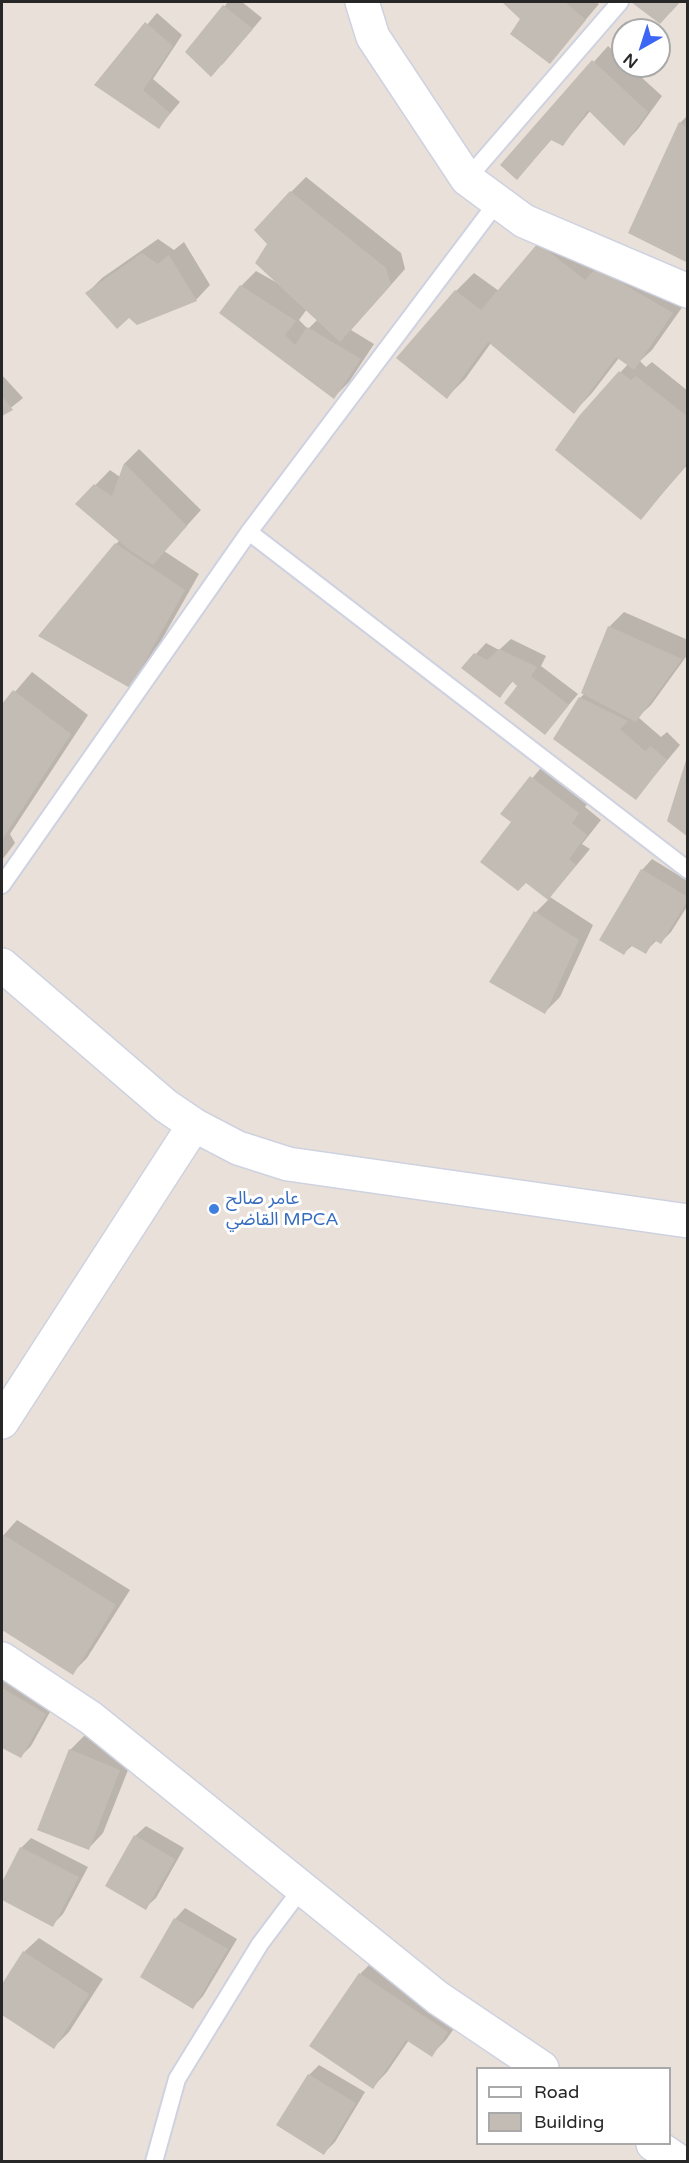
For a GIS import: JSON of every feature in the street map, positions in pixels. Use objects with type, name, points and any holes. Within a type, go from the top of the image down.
[{"type":"street","points":[[362,2],[373,37],[467,179],[524,221],[687,291]]},
{"type":"street","points":[[2,965],[166,1106],[194,1125],[238,1148],[288,1164],[687,1221]]},
{"type":"street","points":[[2,1422],[194,1125]]},
{"type":"street","points":[[2,1659],[91,1718],[438,1998],[541,2067]]},
{"type":"street","points":[[654,2145],[680,2162]]},
{"type":"lane","points":[[467,179],[620,2]]},
{"type":"lane","points":[[2,885],[249,532],[498,201]]},
{"type":"lane","points":[[249,532],[687,870]]},
{"type":"lane","points":[[154,2162],[177,2079],[260,1944],[302,1888]]},
{"type":"building","points":[[502,2],[565,2],[586,20],[550,64],[510,34],[520,19]]},
{"type":"building","points":[[631,2],[680,2],[665,18],[652,18]]},
{"type":"building","points":[[223,5],[253,29],[211,77],[185,52]]},
{"type":"building","points":[[145,22],[173,46],[143,90],[170,113],[159,129],[94,85]]},
{"type":"building","points":[[592,60],[648,112],[624,146],[588,110],[563,146],[551,140],[517,180],[500,165]]},
{"type":"building","points":[[679,122],[688,128],[688,263],[628,233]]},
{"type":"building","points":[[290,191],[386,268],[391,285],[340,342],[255,263],[267,244],[254,230]]},
{"type":"building","points":[[538,243],[585,280],[596,268],[673,313],[634,370],[616,357],[574,414],[488,342],[447,399],[396,358],[455,290],[481,310]]},
{"type":"building","points":[[142,253],[158,264],[169,255],[197,301],[137,325],[129,318],[117,329],[85,293]]},
{"type":"building","points":[[240,285],[296,321],[285,335],[295,345],[307,327],[361,359],[334,399],[219,313]]},
{"type":"building","points":[[619,371],[631,380],[636,376],[688,417],[688,462],[641,520],[555,450],[579,416]]},
{"type":"building","points":[[2,396],[13,410],[2,416]]},
{"type":"building","points":[[124,463],[187,526],[153,565],[128,549],[75,504],[94,484],[112,496]]},
{"type":"building","points":[[115,543],[185,590],[130,688],[38,636]]},
{"type":"building","points":[[608,626],[682,659],[636,722],[581,693]]},
{"type":"building","points":[[499,649],[537,667],[531,676],[569,705],[545,735],[504,703],[517,686],[512,681],[500,698],[461,668],[474,653],[487,660]]},
{"type":"building","points":[[13,690],[71,734],[2,840],[2,704]]},
{"type":"building","points":[[579,697],[628,721],[620,729],[645,751],[651,746],[667,760],[636,800],[553,739]]},
{"type":"building","points":[[688,757],[688,837],[667,821]]},
{"type":"building","points":[[530,776],[579,813],[572,823],[587,835],[569,859],[576,865],[548,900],[526,883],[518,891],[480,862],[511,822],[500,814]]},
{"type":"building","points":[[641,869],[688,897],[688,900],[661,944],[654,940],[646,954],[630,945],[624,955],[599,940]]},
{"type":"building","points":[[534,911],[579,940],[545,1014],[489,982]]},
{"type":"building","points":[[2,1534],[116,1605],[73,1675],[2,1630]]},
{"type":"building","points":[[2,1688],[46,1714],[21,1758],[2,1748]]},
{"type":"building","points":[[69,1749],[120,1770],[89,1850],[37,1830]]},
{"type":"building","points":[[134,1835],[175,1859],[146,1910],[105,1886]]},
{"type":"building","points":[[20,1847],[79,1877],[53,1927],[2,1900],[2,1882]]},
{"type":"building","points":[[174,1918],[228,1949],[193,2009],[140,1977]]},
{"type":"building","points":[[23,1951],[89,1994],[54,2049],[2,2015],[2,1984]]},
{"type":"building","points":[[359,1973],[448,2032],[432,2057],[406,2040],[373,2089],[309,2046]]},
{"type":"building","points":[[308,2074],[356,2103],[324,2155],[276,2125]]},
{"type":"place","name":"عامر صالح القاضي MPCA","points":[[214,1209]]}]
